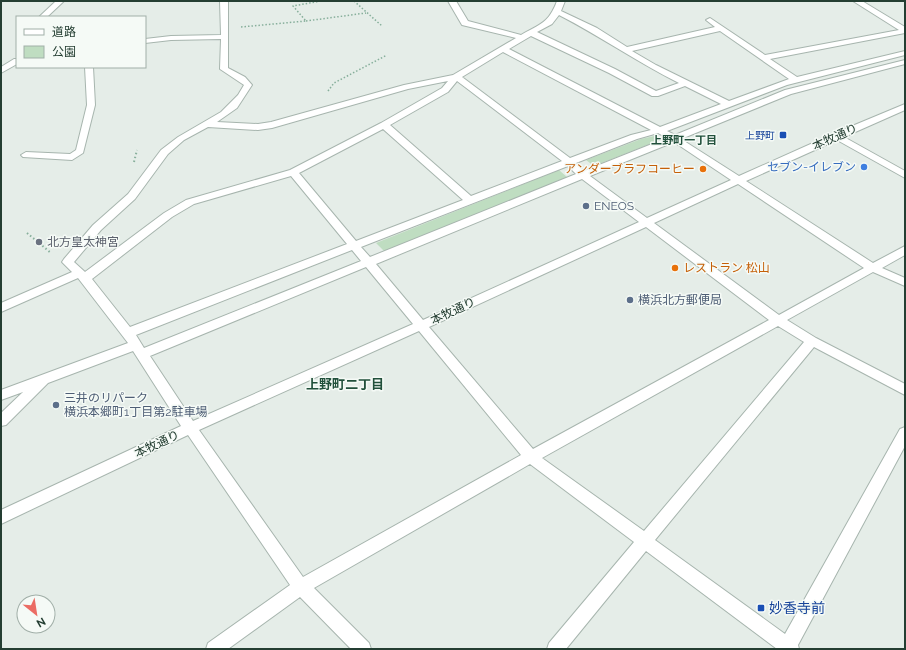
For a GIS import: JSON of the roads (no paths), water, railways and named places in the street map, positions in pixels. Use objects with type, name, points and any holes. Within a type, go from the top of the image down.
[{"type":"street","points":[[44,16],[60,1]]},
{"type":"street","points":[[224,1],[224,69],[242,78],[248,85],[238,102],[227,112],[208,124],[184,136],[170,147],[126,203],[108,217],[82,243],[68,262],[82,275],[128,333],[190,428],[301,587],[363,649]]},
{"type":"street","points":[[452,1],[466,23],[523,38]]},
{"type":"street","points":[[208,124],[258,127],[272,125],[407,86],[456,77],[505,50],[553,19],[558,12],[561,1]]},
{"type":"street","points":[[857,1],[905,30]]},
{"type":"street","points":[[558,12],[594,30],[653,67],[728,104]]},
{"type":"street","points":[[710,20],[795,80]]},
{"type":"street","points":[[625,50],[722,28]]},
{"type":"street","points":[[763,58],[905,30]]},
{"type":"street","points":[[146,41],[225,33]]},
{"type":"street","points":[[532,33],[612,71],[655,94],[686,83]]},
{"type":"street","points":[[505,50],[674,138],[873,268],[905,282]]},
{"type":"street","points":[[128,333],[634,137],[660,130],[772,87],[905,53]]},
{"type":"street","points":[[1,71],[16,62]]},
{"type":"street","points":[[1,395],[46,379],[139,350],[368,262],[788,92],[905,62]]},
{"type":"street","points":[[26,155],[72,157],[80,151],[91,104],[89,68]]},
{"type":"street","points":[[1,308],[82,275],[168,215],[190,202],[293,172],[384,125],[445,90],[456,77]]},
{"type":"street","points":[[456,77],[569,162],[582,175],[779,321],[812,341],[905,390]]},
{"type":"street","name":"本牧通り","points":[[1,517],[190,428],[422,326],[646,222],[836,136],[905,107]]},
{"type":"street","points":[[384,125],[470,201]]},
{"type":"street","points":[[836,136],[905,175]]},
{"type":"street","points":[[293,172],[531,457],[788,648],[905,433]]},
{"type":"street","points":[[214,649],[301,587],[531,457],[905,250]]},
{"type":"street","points":[[555,649],[812,341]]},
{"type":"street","points":[[1,421],[46,379]]},
{"type":"place","name":"上野町","points":[[783,135]]},
{"type":"place","name":"セブン-イレブン","points":[[864,167]]},
{"type":"place","name":"アンダーブラフコーヒー","points":[[703,169]]},
{"type":"place","name":"ENEOS","points":[[586,206]]},
{"type":"place","name":"北方皇太神宮","points":[[39,242]]},
{"type":"place","name":"レストラン 松山","points":[[675,268]]},
{"type":"place","name":"横浜北方郵便局","points":[[630,300]]},
{"type":"place","name":"三井のリパーク 横浜本郷町1丁目第2駐車場","points":[[56,405]]},
{"type":"place","name":"妙香寺前","points":[[761,608]]},
{"type":"district","name":"上野町一丁目","points":[[684,140]]},
{"type":"district","name":"上野町二丁目","points":[[345,384]]}]
